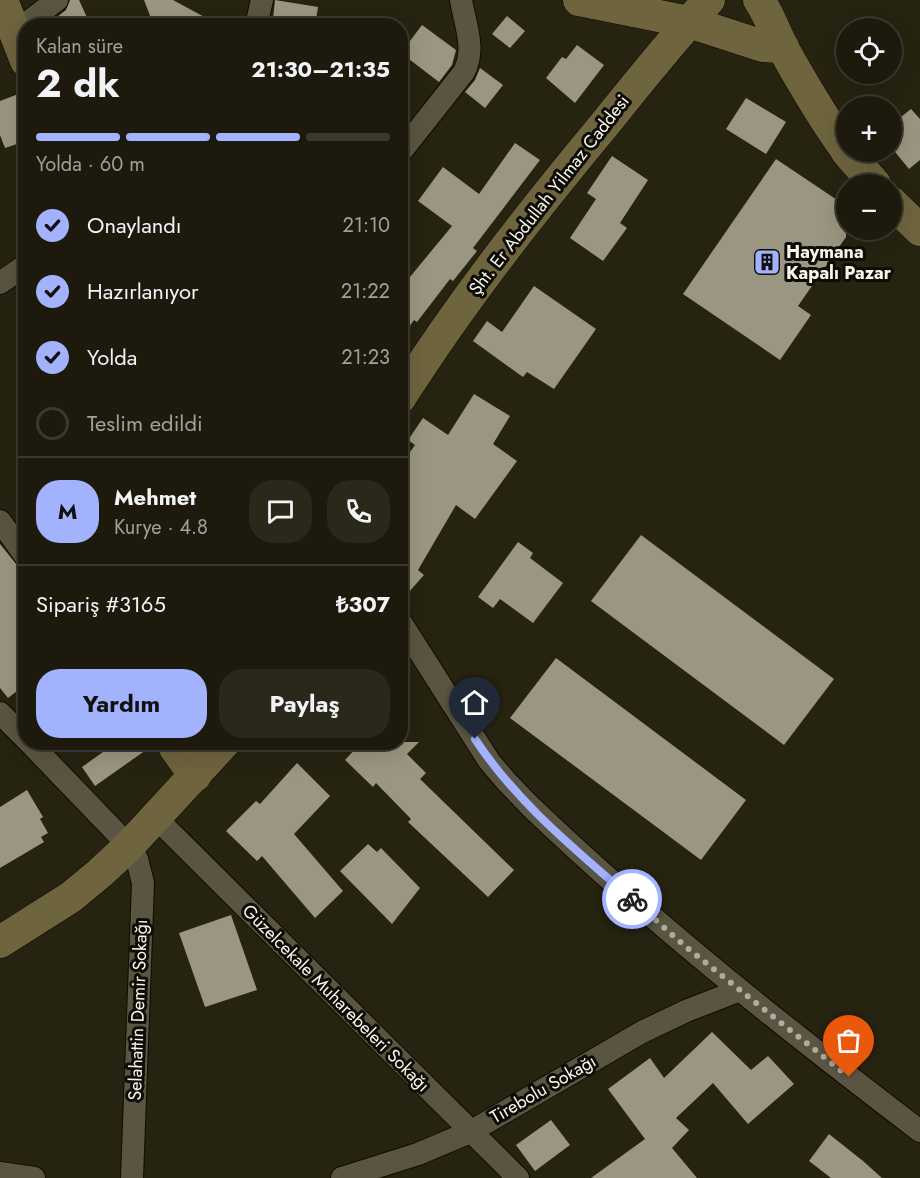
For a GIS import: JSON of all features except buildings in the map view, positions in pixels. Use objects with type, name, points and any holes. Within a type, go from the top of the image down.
[{"type":"street","points":[[2,0],[18,41]]},
{"type":"street","points":[[43,18],[57,0]]},
{"type":"street","points":[[258,18],[262,0]]},
{"type":"street","points":[[408,143],[464,72],[468,63],[470,51],[461,0]]},
{"type":"street","points":[[579,0],[699,11],[744,41],[783,48]]},
{"type":"street","points":[[759,0],[767,11],[783,48],[836,135]]},
{"type":"street","name":"Şht. Er Abdullah Yilmaz Caddesi","points":[[408,385],[475,287],[572,163],[699,11]]},
{"type":"street","points":[[856,162],[867,174]]},
{"type":"street","points":[[902,213],[920,230]]},
{"type":"street","points":[[0,283],[18,271]]},
{"type":"street","points":[[0,521],[18,546]]},
{"type":"street","points":[[408,634],[475,739],[506,781],[554,830],[686,947],[920,1131]]},
{"type":"street","points":[[0,713],[18,731]]},
{"type":"street","points":[[37,750],[129,846]]},
{"type":"street","points":[[177,750],[195,776]]},
{"type":"street","points":[[0,942],[71,897],[129,846],[218,750]]},
{"type":"street","name":"Güzelcekale Muharebeleri Sokağı","points":[[155,817],[518,1178]]},
{"type":"street","name":"Selahattin Demir Sokağı","points":[[129,846],[137,859],[143,883],[132,1178]]},
{"type":"street","name":"Tirebolu Sokağı","points":[[342,1178],[418,1154],[470,1132],[642,1032],[686,1011],[740,990]]},
{"type":"street","points":[[0,1173],[34,1178]]},
{"type":"way so far","points":[[632,899],[686,947],[849,1077]]},
{"type":"place","name":"Haymana Kapalı Pazar","points":[[767,262]]},
{"type":"route","points":[[475,739],[506,781],[530,806],[632,899]]}]
